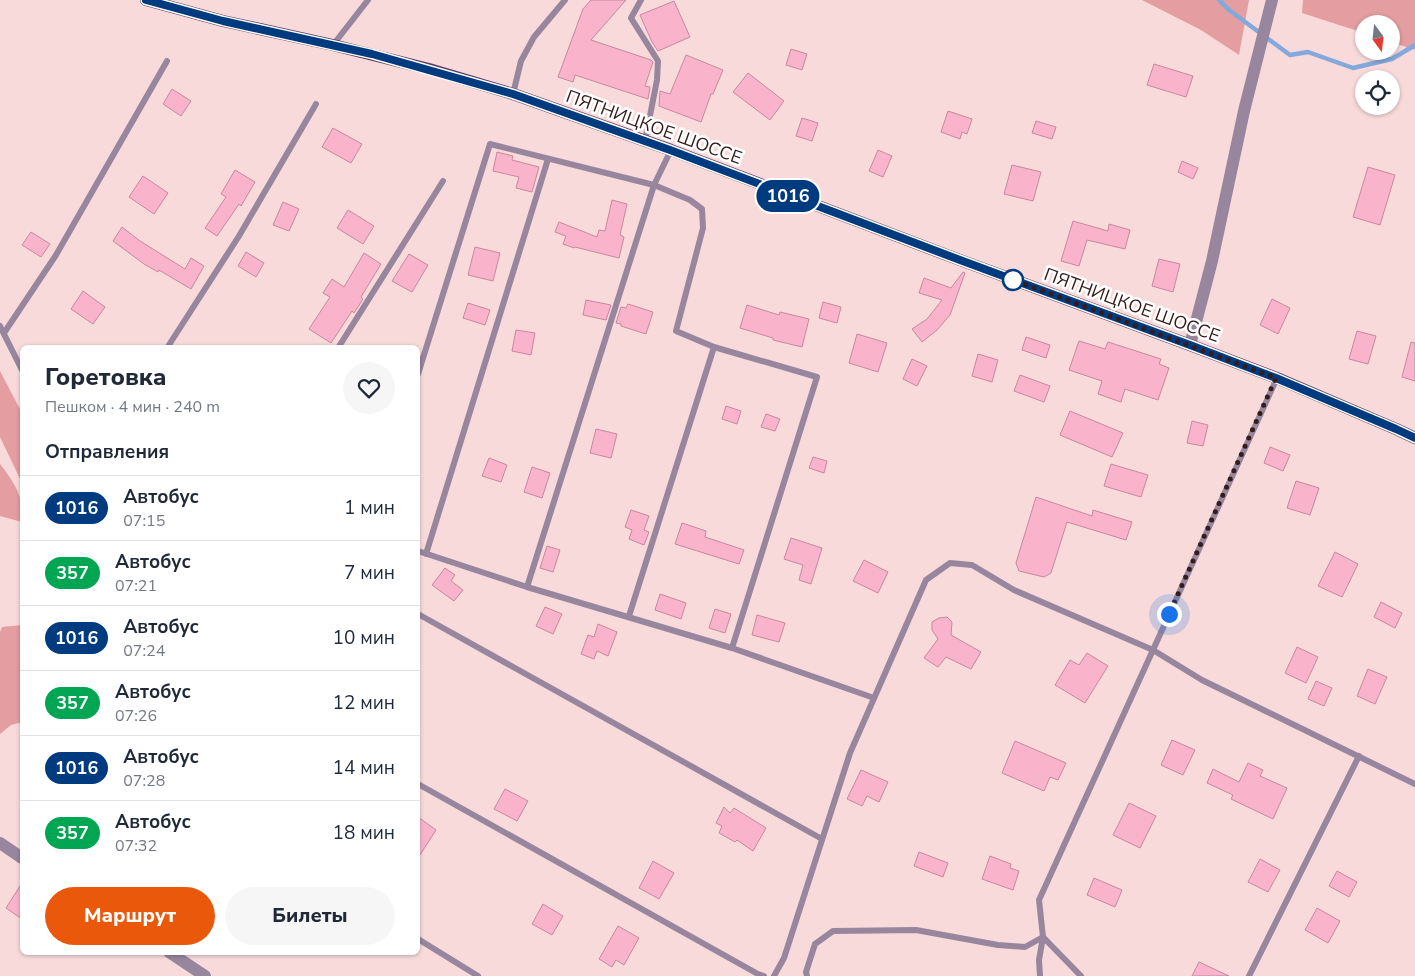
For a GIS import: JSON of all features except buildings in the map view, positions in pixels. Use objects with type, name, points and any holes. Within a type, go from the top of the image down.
[{"type":"main road","name":"ПЯТНИЦКОЕ ШОССЕ","points":[[146,0],[223,21],[333,45],[429,69],[513,94],[670,150],[1190,345],[1276,378],[1415,438]]},
{"type":"street","points":[[1190,345],[1212,261],[1244,110],[1272,0]]},
{"type":"street","points":[[0,843],[20,857]]},
{"type":"street","points":[[174,955],[205,976]]},
{"type":"lane","points":[[333,45],[368,0]]},
{"type":"lane","points":[[513,94],[521,61],[525,53],[534,37],[565,0]]},
{"type":"lane","points":[[641,0],[631,18],[658,61],[644,141]]},
{"type":"lane","points":[[4,333],[56,255],[167,61]]},
{"type":"lane","points":[[169,345],[239,236],[316,104]]},
{"type":"lane","points":[[420,368],[490,144],[654,186],[690,200],[702,209],[703,228],[676,331],[714,347],[816,377],[732,648]]},
{"type":"lane","points":[[527,587],[654,186],[670,150]]},
{"type":"lane","points":[[426,554],[548,159]]},
{"type":"lane","points":[[340,345],[443,181]]},
{"type":"lane","points":[[0,326],[20,366]]},
{"type":"lane","points":[[629,616],[714,347]]},
{"type":"lane","points":[[1040,976],[1039,960],[1043,937],[1039,900],[1276,378]]},
{"type":"lane","points":[[420,552],[527,587],[732,648],[874,698]]},
{"type":"lane","points":[[774,976],[784,958],[850,753],[926,580],[950,563],[972,565],[1014,590],[1153,650],[1202,680],[1415,784]]},
{"type":"lane","points":[[420,615],[822,839]]},
{"type":"lane","points":[[1249,976],[1359,756]]},
{"type":"lane","points":[[420,785],[764,976]]},
{"type":"lane","points":[[807,976],[806,972],[815,944],[833,931],[916,930],[998,945],[1025,947],[1043,937]]},
{"type":"lane","points":[[1043,937],[1081,976]]},
{"type":"lane","points":[[420,940],[478,976]]},
{"type":"shaded area","points":[[1142,0],[1249,0],[1239,55],[1201,30]]},
{"type":"shaded area","points":[[1303,0],[1415,0],[1415,50],[1400,45],[1400,15],[1355,15],[1355,30],[1302,13]]},
{"type":"shaded area","points":[[0,371],[20,409],[20,479],[0,437]]},
{"type":"shaded area","points":[[0,464],[20,497],[20,521],[0,516]]},
{"type":"shaded area","points":[[20,625],[20,723],[11,725],[0,734],[0,632],[2,627]]},
{"type":"waterway","points":[[1219,0],[1229,10],[1290,55],[1308,52],[1353,68],[1392,59],[1415,45]]},
{"type":"bus line","name":"1016","points":[[146,0],[223,21],[372,54],[513,94],[670,150],[1190,345],[1276,378],[1415,438]]},
{"type":"route","points":[[1013,280],[1011,279],[1276,378],[1169,614]]}]
